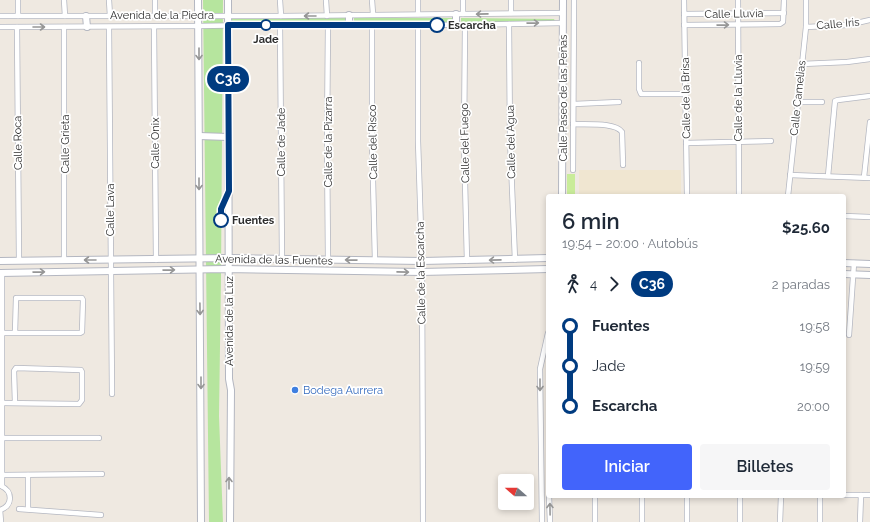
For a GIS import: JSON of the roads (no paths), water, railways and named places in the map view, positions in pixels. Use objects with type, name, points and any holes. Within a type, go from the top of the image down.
[{"type":"main road","points":[[198,0],[202,522]]},
{"type":"main road","name":"Avenida de la Luz","points":[[228,0],[231,390],[230,522]]},
{"type":"main road","name":"Calle Paseo de las Peñas","points":[[562,194],[564,0]]},
{"type":"main road","points":[[456,14],[456,25]]},
{"type":"main road","points":[[349,15],[349,24]]},
{"type":"main road","points":[[86,16],[87,27]]},
{"type":"main road","points":[[199,136],[228,137]]},
{"type":"main road","name":"Avenida de las Fuentes","points":[[0,261],[229,258],[467,261],[546,258]]},
{"type":"main road","points":[[254,270],[256,261],[268,259]]},
{"type":"main road","points":[[846,263],[870,264]]},
{"type":"main road","name":"Avenida de las Fuentes","points":[[1,273],[199,270],[421,272],[546,269]]},
{"type":"main road","points":[[846,274],[870,276]]},
{"type":"street","points":[[18,0],[18,16]]},
{"type":"street","points":[[64,0],[65,16]]},
{"type":"street","points":[[110,0],[110,16]]},
{"type":"street","points":[[154,0],[155,16]]},
{"type":"street","points":[[280,0],[281,16]]},
{"type":"street","points":[[326,0],[327,16]]},
{"type":"street","points":[[372,0],[373,14]]},
{"type":"street","points":[[418,0],[418,14]]},
{"type":"street","points":[[463,0],[464,14]]},
{"type":"street","points":[[510,0],[511,13]]},
{"type":"street","name":"Calle Paseo de las Peñas","points":[[574,0],[574,170]]},
{"type":"street","name":"Calle de la Brisa","points":[[684,0],[686,194]]},
{"type":"street","name":"Calle de la Lluvia","points":[[738,0],[739,194]]},
{"type":"street","points":[[784,0],[784,13]]},
{"type":"street","name":"Calle Camelias","points":[[788,194],[806,27],[806,0]]},
{"type":"street","name":"Avenida de la Piedra","points":[[0,16],[327,16],[373,14],[563,13]]},
{"type":"street","name":"Calle Lluvia","points":[[684,14],[784,13],[782,23],[780,24],[684,25]]},
{"type":"street","name":"Calle Iris","points":[[806,27],[848,24],[870,20]]},
{"type":"street","name":"Avenida de la Piedra","points":[[0,27],[154,27],[280,24],[465,25],[563,23]]},
{"type":"street","name":"Calle de Jade","points":[[280,24],[282,259]]},
{"type":"street","name":"Calle de la Pizarra","points":[[328,24],[328,260]]},
{"type":"street","name":"Calle del Risco","points":[[372,24],[372,140],[375,261]]},
{"type":"street","name":"Calle del Agua","points":[[509,24],[510,139],[514,260]]},
{"type":"street","name":"Calle de la Escarcha","points":[[418,25],[418,141],[422,261],[423,522]]},
{"type":"street","name":"Calle del Fuego","points":[[465,25],[464,141],[467,261]]},
{"type":"street","name":"Calle Roca","points":[[17,27],[19,260]]},
{"type":"street","name":"Calle Grieta","points":[[64,27],[64,260]]},
{"type":"street","name":"Calle Lava","points":[[109,27],[112,394]]},
{"type":"street","name":"Calle Ónix","points":[[154,27],[156,260]]},
{"type":"street","points":[[802,64],[847,62],[870,59]]},
{"type":"street","points":[[639,63],[639,89],[641,94],[686,94]]},
{"type":"street","points":[[828,176],[836,101],[870,96]]},
{"type":"street","points":[[574,104],[619,102]]},
{"type":"street","points":[[798,102],[822,102]]},
{"type":"street","points":[[864,177],[870,122]]},
{"type":"street","points":[[573,124],[613,126],[620,128],[622,132],[623,165]]},
{"type":"street","points":[[686,143],[771,141]]},
{"type":"street","points":[[790,175],[870,178]]},
{"type":"street","points":[[846,216],[870,217]]},
{"type":"street","points":[[849,335],[854,263]]},
{"type":"street","points":[[1,273],[3,475],[1,486],[9,492],[10,498],[6,507],[0,510],[1,522]]},
{"type":"street","points":[[2,334],[82,332],[82,298],[16,298],[15,333]]},
{"type":"street","points":[[542,522],[540,369],[546,342]]},
{"type":"street","points":[[2,403],[79,404],[82,400],[82,372],[81,370],[16,368],[14,371],[15,403]]},
{"type":"street","points":[[2,438],[99,438]]},
{"type":"street","points":[[28,474],[28,509]]},
{"type":"street","points":[[3,475],[102,474]]},
{"type":"street","points":[[846,495],[870,495]]},
{"type":"street","points":[[860,522],[861,495]]},
{"type":"street","points":[[549,498],[550,522]]},
{"type":"street","points":[[595,498],[595,522]]},
{"type":"street","points":[[642,498],[642,522]]},
{"type":"street","points":[[687,522],[688,498]]},
{"type":"street","points":[[740,498],[740,522]]},
{"type":"street","points":[[780,522],[781,498]]},
{"type":"street","points":[[820,498],[820,522]]},
{"type":"street","points":[[19,509],[101,515]]},
{"type":"place","name":"Jade","points":[[266,25]]},
{"type":"place","name":"Escarcha","points":[[437,25]]},
{"type":"place","name":"Fuentes","points":[[221,220]]},
{"type":"place","name":"Bodega Aurrera","points":[[295,390]]}]
